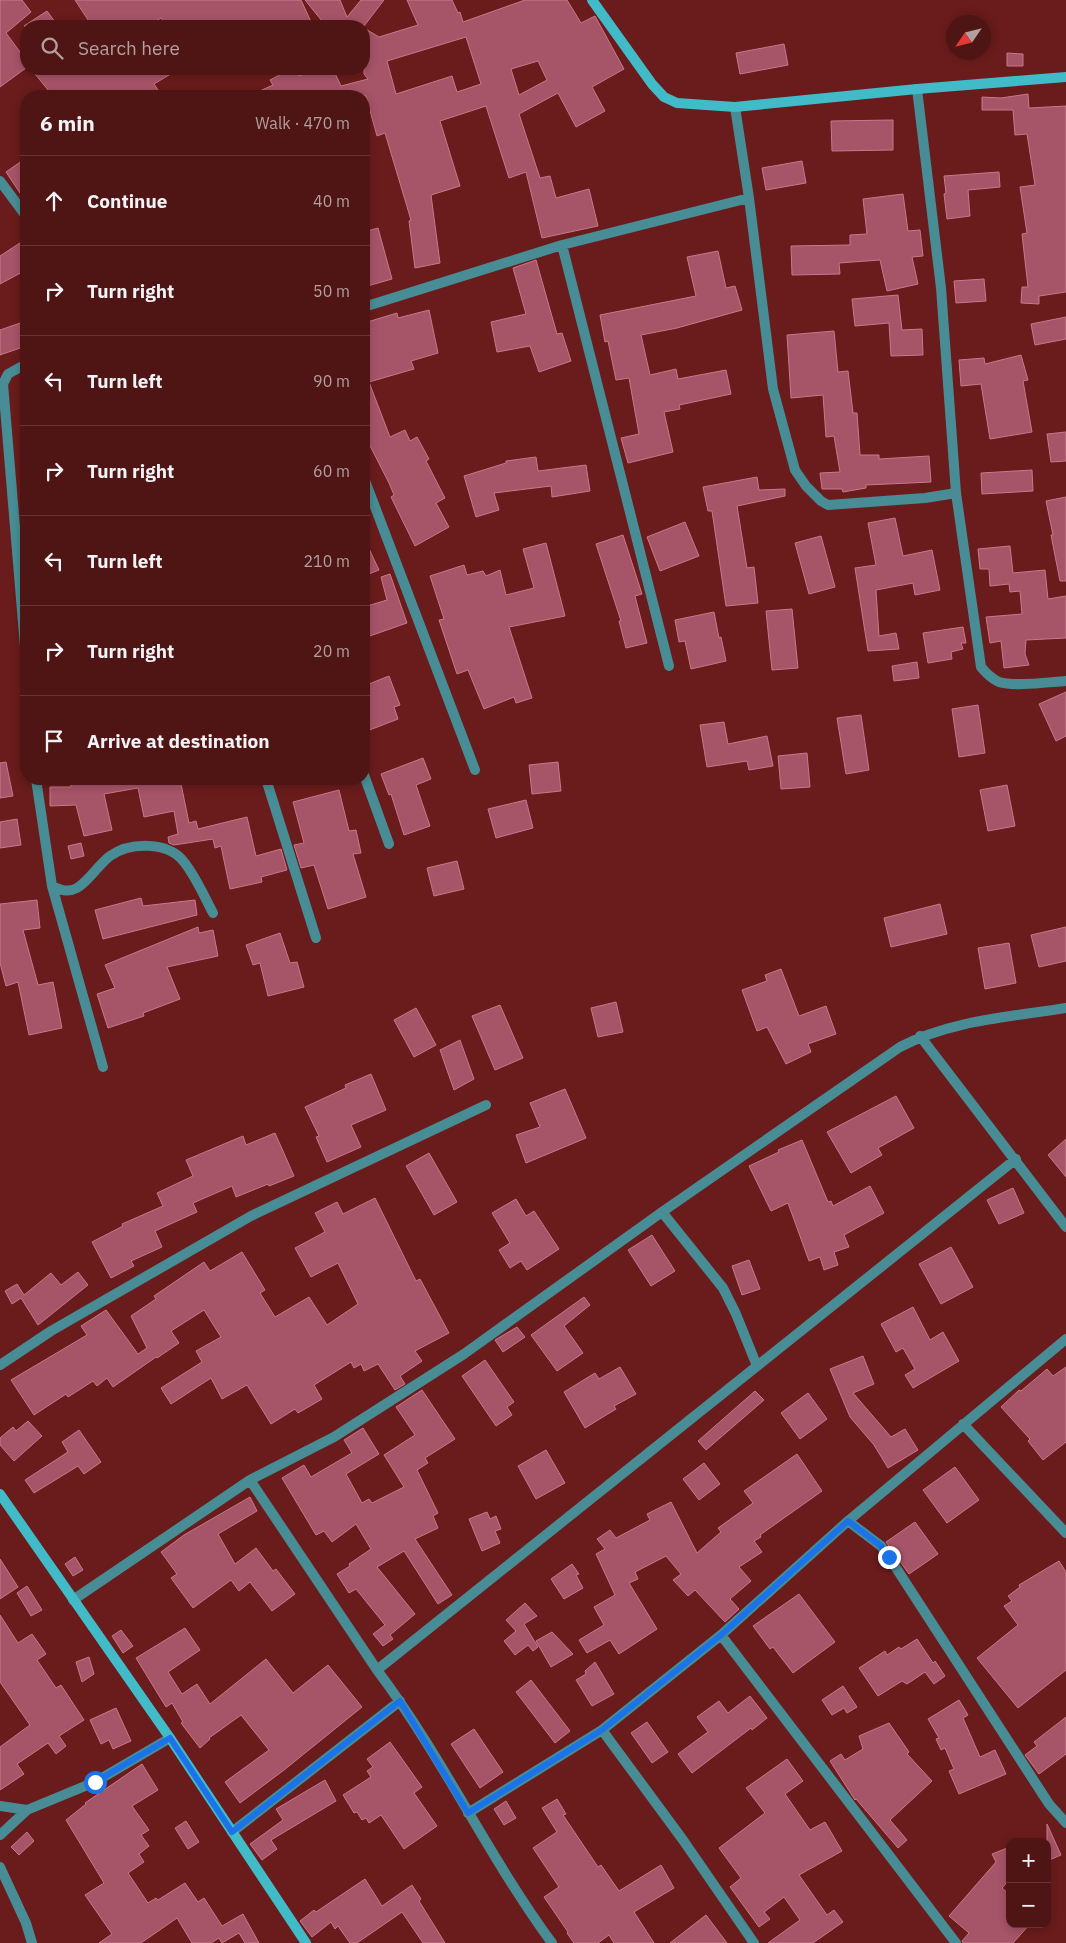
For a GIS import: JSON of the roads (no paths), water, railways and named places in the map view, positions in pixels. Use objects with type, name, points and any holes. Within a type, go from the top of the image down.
[{"type":"street","points":[[592,0],[652,84],[664,97],[677,103],[735,107],[1066,77]]},
{"type":"street","points":[[917,89],[941,288],[956,493],[981,667],[1000,682],[1012,684],[1066,681]]},
{"type":"street","points":[[735,107],[749,198],[773,389],[795,470],[820,501],[828,505],[925,498],[956,493]]},
{"type":"street","points":[[0,181],[20,208]]},
{"type":"street","points":[[370,305],[562,245],[749,198]]},
{"type":"street","points":[[562,245],[669,666]]},
{"type":"street","points":[[20,367],[8,374],[4,384],[20,583]]},
{"type":"street","points":[[370,494],[475,770]]},
{"type":"street","points":[[37,785],[52,886],[103,1067]]},
{"type":"street","points":[[268,785],[316,938]]},
{"type":"street","points":[[368,785],[389,844]]},
{"type":"street","points":[[52,886],[61,891],[70,891],[78,888],[111,856],[126,848],[142,846],[161,848],[175,854],[184,861],[213,913]]},
{"type":"street","points":[[73,1600],[250,1480],[334,1437],[464,1354],[662,1212],[900,1047],[920,1036],[954,1026],[1066,1008]]},
{"type":"street","points":[[920,1036],[1016,1159],[1066,1227]]},
{"type":"street","points":[[0,1365],[51,1331],[251,1216],[486,1105]]},
{"type":"street","points":[[377,1670],[1016,1159]]},
{"type":"street","points":[[662,1212],[724,1288],[757,1366]]},
{"type":"street","points":[[468,1813],[602,1730],[721,1635],[848,1521],[1066,1339]]},
{"type":"street","points":[[963,1424],[1066,1533]]},
{"type":"street","points":[[250,1480],[377,1670],[400,1701],[468,1813],[552,1943]]},
{"type":"street","points":[[0,1494],[170,1738],[306,1943]]},
{"type":"street","points":[[848,1521],[881,1546],[889,1557],[1050,1804],[1066,1823]]},
{"type":"street","points":[[721,1635],[956,1943]]},
{"type":"street","points":[[232,1832],[400,1701]]},
{"type":"street","points":[[602,1730],[683,1840],[754,1943]]},
{"type":"street","points":[[0,1835],[27,1810],[95,1782],[170,1738]]},
{"type":"street","points":[[0,1806],[27,1810]]},
{"type":"street","points":[[0,1867],[26,1923],[32,1943]]}]
